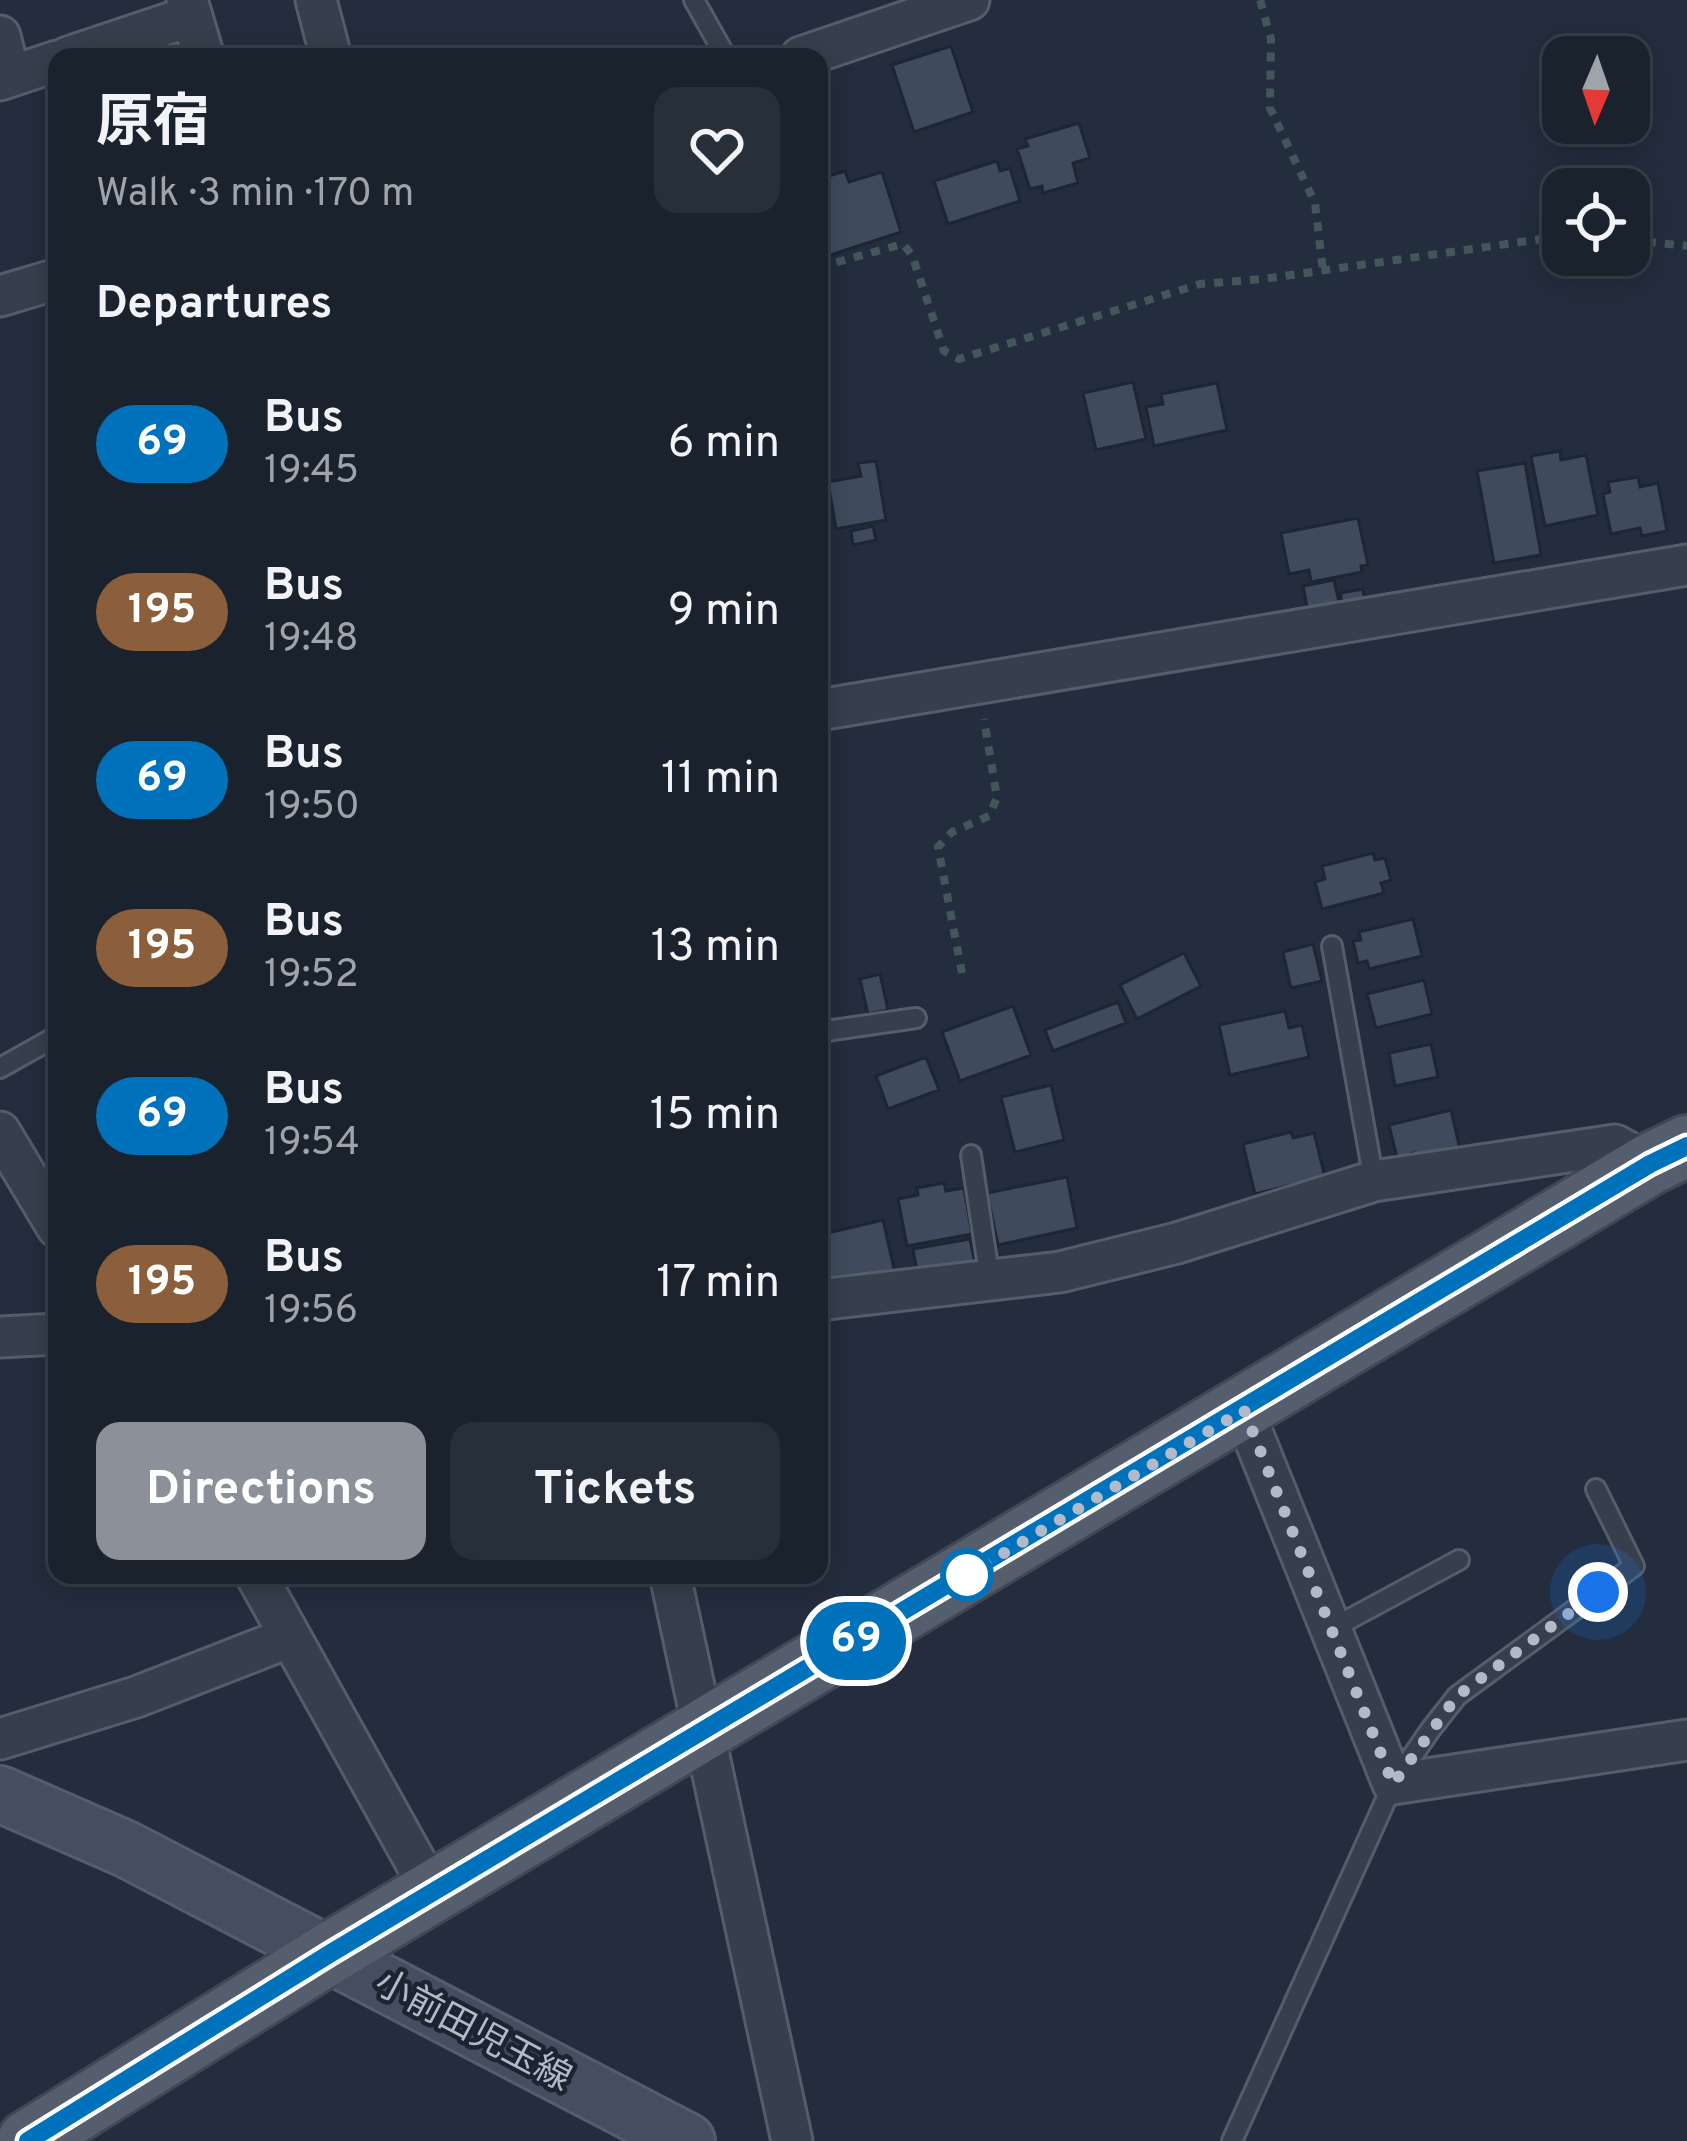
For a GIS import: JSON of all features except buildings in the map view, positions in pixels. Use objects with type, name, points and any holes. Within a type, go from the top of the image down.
[{"type":"main road","points":[[28,2141],[331,1953],[1668,1155]]},
{"type":"main road","name":"小前田児玉線","points":[[0,1794],[126,1849],[687,2141]]},
{"type":"street","points":[[316,0],[329,48]]},
{"type":"street","points":[[828,48],[969,0]]},
{"type":"street","points":[[90,48],[189,8],[201,48]]},
{"type":"street","points":[[0,36],[5,78],[48,64]]},
{"type":"street","points":[[0,296],[48,282]]},
{"type":"street","points":[[828,707],[1687,565]]},
{"type":"street","points":[[0,1132],[44,1176]]},
{"type":"street","points":[[828,1299],[1060,1272],[1177,1243],[1374,1181],[1615,1145],[1668,1155]]},
{"type":"street","points":[[0,1337],[48,1334]]},
{"type":"street","points":[[1244,1410],[1393,1784],[1687,1740]]},
{"type":"street","points":[[261,1584],[434,1895]]},
{"type":"street","points":[[672,1584],[792,2141]]},
{"type":"street","points":[[0,1739],[136,1697],[290,1637]]},
{"type":"lane","points":[[694,0],[720,48]]},
{"type":"lane","points":[[1331,946],[1374,1181]]},
{"type":"lane","points":[[828,1031],[916,1018]]},
{"type":"lane","points":[[0,1068],[48,1041]]},
{"type":"lane","points":[[971,1155],[990,1280]]},
{"type":"lane","points":[[1232,2141],[1393,1784],[1457,1696],[1634,1566],[1596,1489]]},
{"type":"lane","points":[[1331,1629],[1459,1559]]},
{"type":"path","points":[[1260,0],[1271,39],[1270,108],[1315,202],[1323,271]]},
{"type":"path","points":[[828,265],[903,244],[912,255],[944,352],[959,358],[1200,284],[1542,239]]},
{"type":"path","points":[[1650,242],[1687,246]]},
{"type":"path","points":[[962,973],[938,847],[952,832],[989,816],[997,798],[978,682]]},
{"type":"bus line","name":"69","points":[[28,2141],[331,1953],[1687,1146]]},
{"type":"route","points":[[967,1575],[1244,1410],[1393,1784],[1457,1696],[1598,1592]]}]
